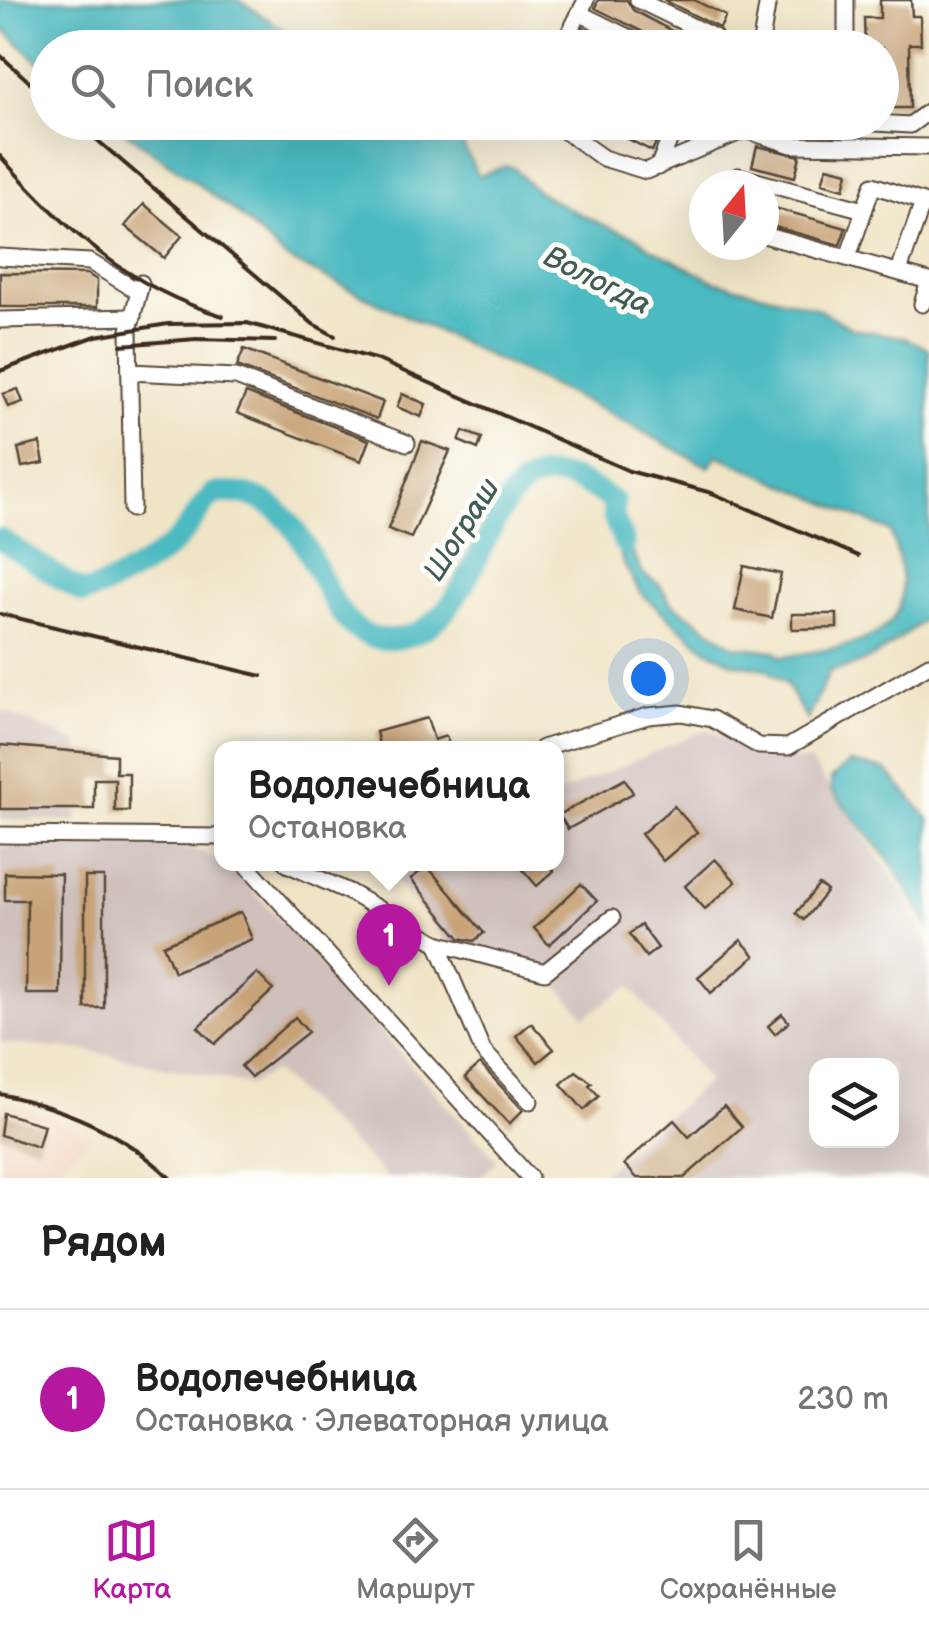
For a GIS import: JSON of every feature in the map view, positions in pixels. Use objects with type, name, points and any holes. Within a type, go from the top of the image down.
[{"type":"street","points":[[638,0],[700,30]]},
{"type":"street","points":[[763,30],[768,0]]},
{"type":"street","points":[[846,0],[846,30]]},
{"type":"street","points":[[572,30],[582,6],[621,30]]},
{"type":"street","points":[[899,124],[910,125],[929,111]]},
{"type":"street","points":[[578,140],[603,158],[646,172],[716,140]]},
{"type":"street","points":[[658,167],[670,140]]},
{"type":"street","points":[[778,140],[792,146],[929,148]]},
{"type":"street","points":[[779,186],[864,210]]},
{"type":"street","points":[[848,256],[873,186],[923,202],[898,271]]},
{"type":"street","points":[[779,239],[929,281],[922,304]]},
{"type":"street","points":[[0,257],[90,262],[140,288],[132,316],[132,508]]},
{"type":"street","points":[[0,320],[132,316]]},
{"type":"street","points":[[130,372],[236,377],[406,443]]},
{"type":"street","points":[[564,741],[648,716],[682,712],[712,719],[759,746],[788,747],[929,665]]},
{"type":"street","points":[[0,835],[166,834],[214,845]]},
{"type":"street","points":[[200,840],[214,838]]},
{"type":"street","points":[[252,871],[530,1178]]},
{"type":"street","points":[[300,871],[437,944],[545,972],[612,918]]},
{"type":"street","points":[[437,944],[483,1051],[530,1101]]},
{"type":"shaded area","points":[[0,710],[79,743],[77,821],[0,819]]},
{"type":"shaded area","points":[[707,729],[762,756],[811,762],[899,886],[929,946],[929,1178],[597,1178],[708,1081],[630,986],[585,1017],[551,978],[456,954],[387,871],[564,871],[564,791]]},
{"type":"shaded area","points":[[165,845],[196,849],[214,858],[214,871],[236,871],[497,1161],[479,1178],[388,1178],[274,1071],[249,1085],[88,1051],[0,1043],[0,846]]},
{"type":"shaded area","points":[[0,1102],[48,1116],[90,1136],[49,1178],[0,1178]]},
{"type":"water","points":[[0,0],[239,0],[284,30],[30,30],[30,54],[0,26]]},
{"type":"water","name":"Вологда","points":[[137,140],[459,140],[478,176],[506,166],[515,168],[533,187],[558,203],[635,237],[714,281],[814,307],[853,329],[902,337],[929,349],[929,615],[870,658],[830,671],[807,720],[786,684],[766,669],[733,663],[706,649],[642,595],[622,561],[613,515],[643,574],[660,585],[670,602],[734,646],[774,651],[781,657],[864,640],[882,630],[895,615],[902,594],[900,567],[890,531],[717,455],[709,467],[600,409],[285,258],[237,213]]},
{"type":"water","points":[[849,763],[886,770],[929,819],[929,927],[893,865],[832,791],[831,779]]},
{"type":"building","points":[[598,0],[627,0],[633,10],[670,30],[639,30],[595,8]]},
{"type":"building","points":[[664,0],[694,0],[726,16],[720,28]]},
{"type":"building","points":[[880,0],[911,0],[912,16],[920,16],[921,44],[909,44],[910,108],[899,108],[899,30],[864,30],[864,18],[880,18]]},
{"type":"building","points":[[630,140],[650,140],[656,143],[652,151]]},
{"type":"building","points":[[757,146],[800,156],[795,177],[752,166]]},
{"type":"building","points":[[827,167],[848,172],[844,189],[822,183]]},
{"type":"building","points":[[144,204],[182,236],[164,258],[125,226]]},
{"type":"building","points":[[779,209],[846,228],[840,245],[779,228]]},
{"type":"building","points":[[0,273],[87,274],[97,280],[97,307],[0,307]]},
{"type":"building","points":[[244,349],[383,402],[377,419],[237,366]]},
{"type":"building","points":[[18,389],[23,402],[8,407],[3,394]]},
{"type":"building","points":[[246,393],[369,440],[361,461],[237,413]]},
{"type":"building","points":[[402,394],[426,404],[421,417],[397,407]]},
{"type":"building","points":[[463,431],[482,438],[478,449],[459,441]]},
{"type":"building","points":[[422,441],[450,451],[411,538],[388,529]]},
{"type":"building","points":[[40,443],[44,463],[22,467],[18,448]]},
{"type":"building","points":[[744,566],[781,574],[772,618],[735,610]]},
{"type":"building","points":[[792,614],[837,614],[837,628],[792,629]]},
{"type":"building","points":[[427,718],[434,740],[446,736],[448,741],[378,741],[376,732]]},
{"type":"building","points":[[0,745],[116,755],[116,773],[129,773],[129,811],[115,811],[115,779],[94,779],[94,809],[0,809]]},
{"type":"building","points":[[625,779],[633,793],[568,829],[564,812]]},
{"type":"building","points":[[674,806],[697,832],[663,861],[641,834]]},
{"type":"building","points":[[715,859],[736,882],[705,909],[685,886]]},
{"type":"building","points":[[421,871],[431,871],[484,933],[474,941],[460,938],[411,879]]},
{"type":"building","points":[[524,871],[554,871],[537,886]]},
{"type":"building","points":[[5,873],[61,874],[60,994],[26,994],[27,900],[5,900]]},
{"type":"building","points":[[85,877],[104,877],[104,1008],[85,1008]]},
{"type":"building","points":[[581,884],[597,901],[549,945],[534,928]]},
{"type":"building","points":[[819,885],[827,891],[804,920],[796,913]]},
{"type":"building","points":[[241,912],[252,939],[174,972],[163,945]]},
{"type":"building","points":[[641,925],[658,948],[646,957],[629,934]]},
{"type":"building","points":[[741,940],[755,956],[711,993],[698,977]]},
{"type":"building","points":[[257,973],[273,990],[215,1044],[198,1027]]},
{"type":"building","points":[[782,1014],[789,1022],[775,1034],[768,1026]]},
{"type":"building","points":[[295,1017],[308,1032],[251,1077],[241,1066]]},
{"type":"building","points":[[531,1023],[554,1049],[538,1062],[516,1036]]},
{"type":"building","points":[[480,1064],[523,1110],[509,1124],[465,1077]]},
{"type":"building","points":[[576,1071],[592,1083],[589,1085],[599,1096],[584,1110],[561,1084]]},
{"type":"building","points":[[724,1106],[742,1127],[684,1178],[637,1178],[624,1164],[674,1120],[689,1137]]},
{"type":"building","points":[[3,1113],[44,1125],[38,1147],[0,1135]]},
{"type":"waterway","name":"Шограш","points":[[0,539],[83,593],[117,580],[164,551],[213,494],[252,496],[280,512],[300,537],[347,620],[369,636],[400,638],[433,623],[457,595],[512,496],[536,478],[569,478],[614,502],[613,515],[624,543]]},
{"type":"railway","points":[[0,55],[30,82]]},
{"type":"railway","points":[[97,140],[313,324],[335,336]]},
{"type":"railway","points":[[0,156],[48,207],[100,252],[157,289],[223,316]]},
{"type":"railway","points":[[0,371],[96,336],[168,324],[247,323],[378,360],[629,471],[712,493],[858,556]]},
{"type":"railway","points":[[121,345],[196,339],[275,341]]},
{"type":"railway","points":[[0,614],[262,676]]},
{"type":"railway","points":[[0,1094],[69,1114],[112,1134],[170,1178]]},
{"type":"place","name":"Водолечебница","points":[[389,986]]}]
